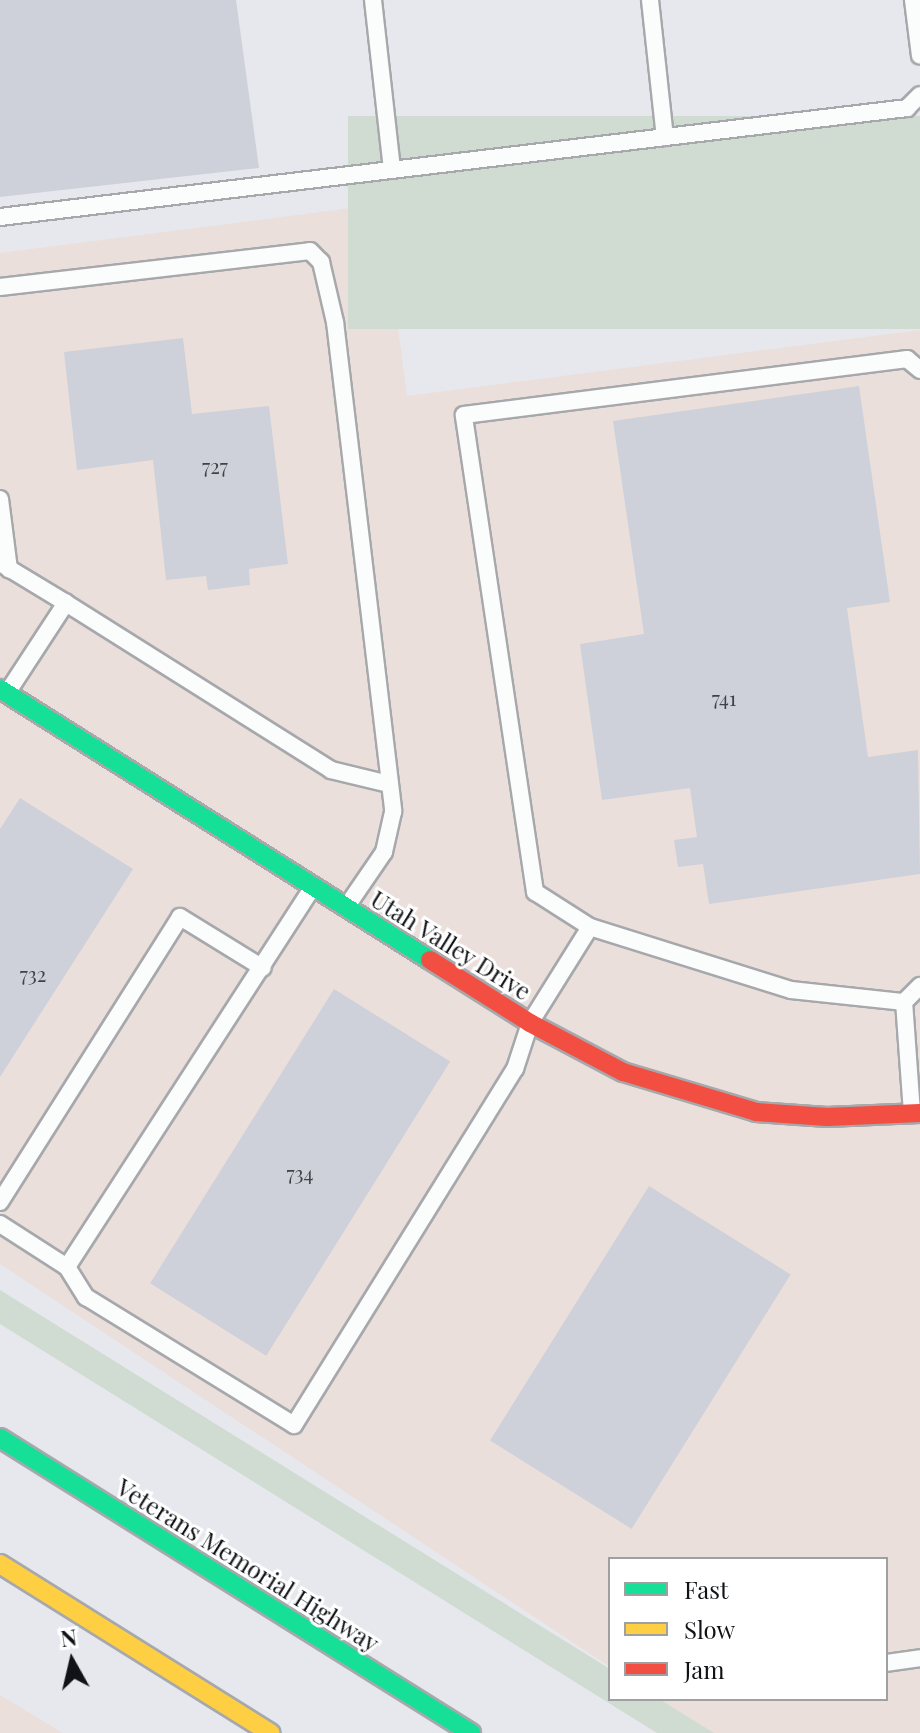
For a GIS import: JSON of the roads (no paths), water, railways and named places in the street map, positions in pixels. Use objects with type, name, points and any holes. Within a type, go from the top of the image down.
[{"type":"main road","name":"Utah Valley Drive","points":[[2,695],[530,1023],[623,1072],[711,1103],[813,1116],[916,1114]]},
{"type":"main road","name":"Veterans Memorial Highway","points":[[0,1438],[471,1733]]},
{"type":"main road","points":[[0,1564],[270,1733]]},
{"type":"lane","points":[[373,0],[392,170]]},
{"type":"lane","points":[[650,0],[665,137]]},
{"type":"lane","points":[[913,0],[920,56]]},
{"type":"lane","points":[[0,217],[907,108],[920,95]]},
{"type":"lane","points":[[0,287],[310,251],[321,262],[335,322],[393,812],[384,852],[346,907]]},
{"type":"lane","points":[[904,1002],[791,990],[590,927],[535,892],[464,415],[907,359],[920,370]]},
{"type":"lane","points":[[0,499],[4,566],[331,770],[389,784]]},
{"type":"lane","points":[[2,695],[66,603]]},
{"type":"lane","points":[[67,1267],[263,968],[313,886]]},
{"type":"lane","points":[[0,1202],[180,917],[263,968]]},
{"type":"lane","points":[[0,1224],[67,1267],[86,1297],[294,1425],[515,1069],[530,1023],[590,927]]},
{"type":"lane","points":[[904,1002],[920,986]]},
{"type":"lane","points":[[904,1002],[916,1114]]},
{"type":"lane","points":[[888,1663],[920,1658]]}]
